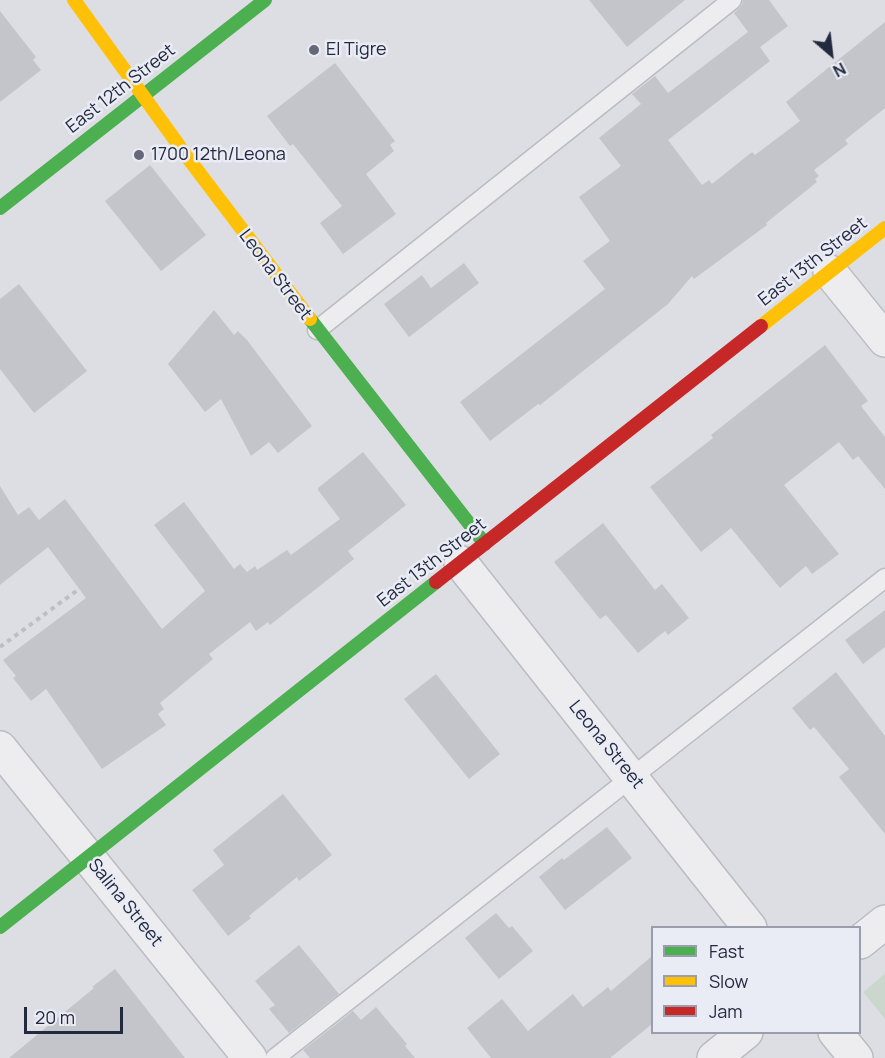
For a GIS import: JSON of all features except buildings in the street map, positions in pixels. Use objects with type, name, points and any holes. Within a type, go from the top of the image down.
[{"type":"street","name":"Leona Street","points":[[74,0],[317,330],[632,777],[749,926]]},
{"type":"street","name":"East 12th Street","points":[[0,208],[110,119],[265,0]]},
{"type":"street","name":"East 13th Street","points":[[0,927],[885,228]]},
{"type":"street","points":[[830,272],[885,340]]},
{"type":"street","name":"Salina Street","points":[[0,748],[250,1058]]},
{"type":"street","points":[[861,941],[885,922]]},
{"type":"street","points":[[714,1058],[744,1034]]},
{"type":"street","points":[[837,1034],[856,1058]]},
{"type":"lane","points":[[317,330],[732,0]]},
{"type":"lane","points":[[274,1058],[885,578]]},
{"type":"path","points":[[0,647],[79,589]]},
{"type":"shaded area","points":[[885,974],[885,1019],[863,992]]},
{"type":"traffic: fast","points":[[0,208],[265,0]]},
{"type":"traffic: fast","points":[[310,319],[485,544]]},
{"type":"traffic: fast","points":[[0,927],[436,582]]},
{"type":"traffic: slow","points":[[74,0],[188,158],[310,319]]},
{"type":"traffic: slow","points":[[761,326],[885,228]]},
{"type":"traffic: jam","points":[[436,582],[761,326]]},
{"type":"place","name":"El Tigre","points":[[314,50]]},
{"type":"place","name":"1700 12th/Leona","points":[[139,155]]}]
